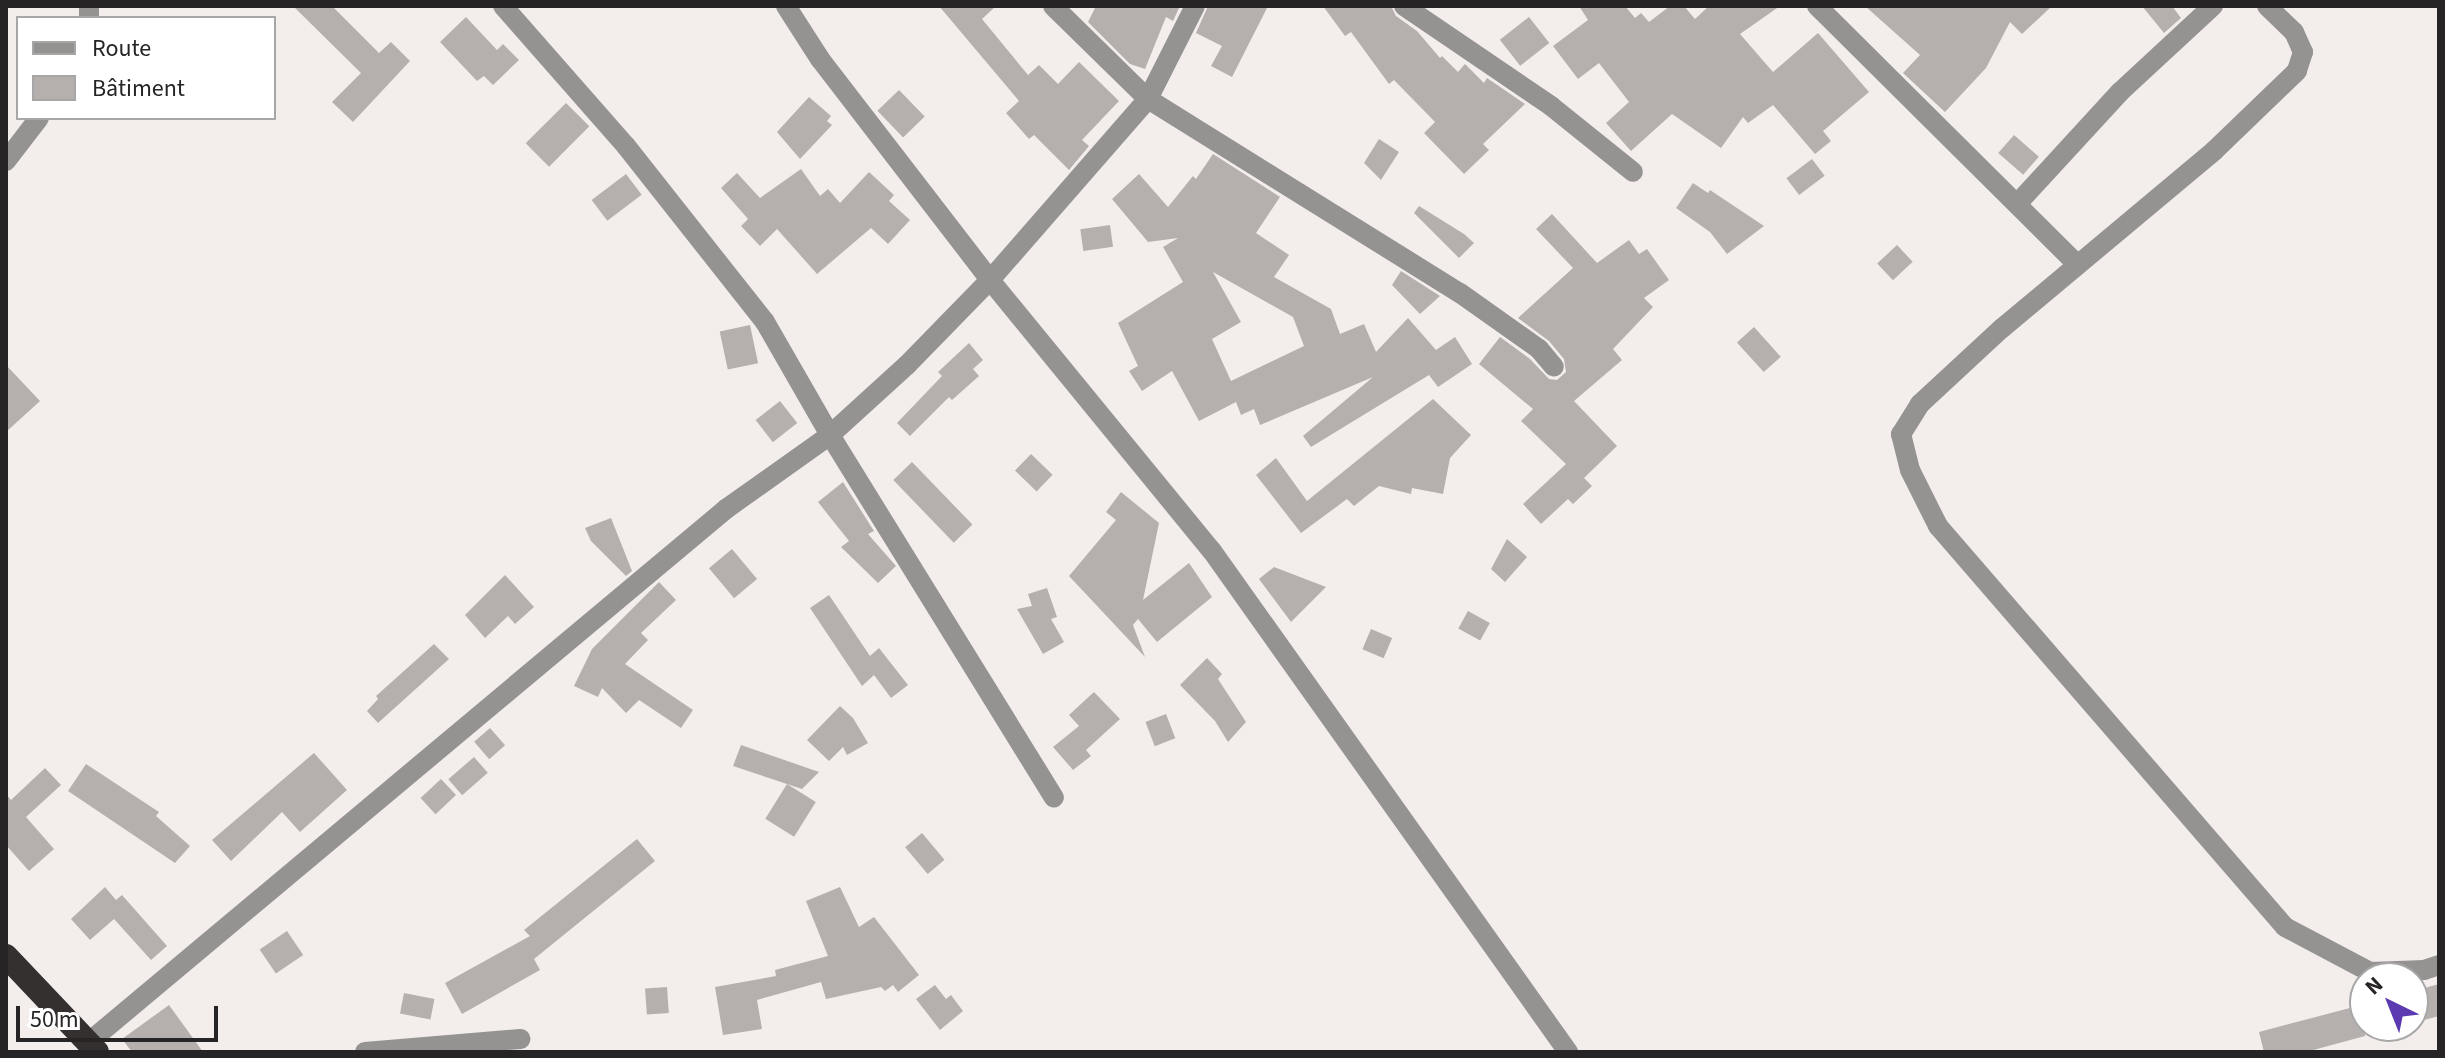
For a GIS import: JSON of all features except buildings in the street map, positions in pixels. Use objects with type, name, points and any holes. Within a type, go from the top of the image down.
[{"type":"highway","points":[[6,956],[93,1047]]},
{"type":"street","points":[[503,6],[626,146],[765,322],[830,435],[1054,797]]},
{"type":"street","points":[[786,6],[820,59],[990,280],[1212,551],[1568,1052]]},
{"type":"street","points":[[1053,6],[1148,99],[1460,293],[1539,349],[1554,367]]},
{"type":"street","points":[[93,1047],[726,509],[830,435],[907,365],[990,280],[1148,99],[1195,6]]},
{"type":"street","points":[[1404,6],[1551,106],[1633,172]]},
{"type":"street","points":[[1817,6],[2076,263]]},
{"type":"street","points":[[2017,204],[2120,92],[2213,6]]},
{"type":"street","points":[[2267,6],[2294,32],[2303,52],[2297,71],[2214,151],[2076,263],[1920,404],[1901,434],[1910,470],[1938,526],[2285,927],[2370,972],[2424,970],[2439,965]]},
{"type":"street","points":[[9,149],[37,120]]},
{"type":"street","points":[[365,1052],[520,1039]]}]
